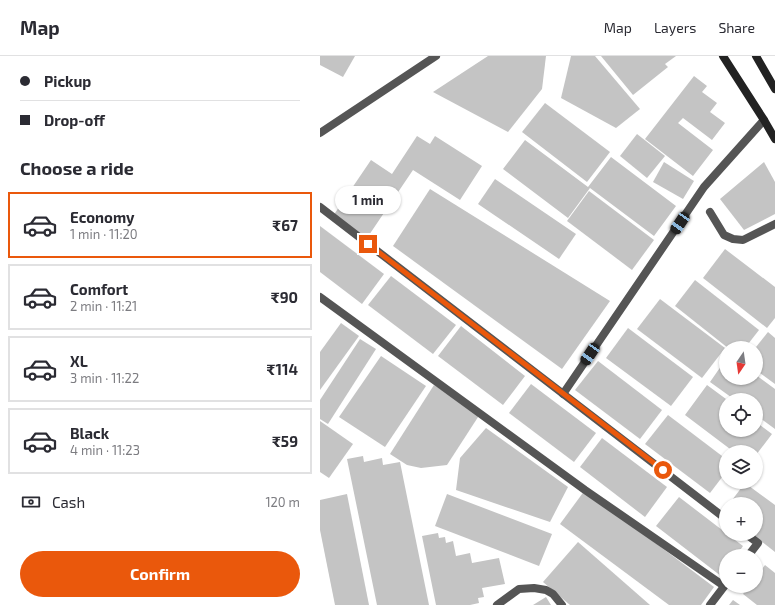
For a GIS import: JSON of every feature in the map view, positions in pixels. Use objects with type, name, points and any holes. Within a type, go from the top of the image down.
[{"type":"main road","points":[[723,56],[775,139]]},
{"type":"main road","points":[[756,56],[775,89]]},
{"type":"street","points":[[320,133],[436,56]]},
{"type":"street","points":[[563,394],[704,187],[764,120]]},
{"type":"street","points":[[320,207],[719,514]]},
{"type":"street","points":[[710,212],[724,235],[733,239],[743,240],[775,224]]},
{"type":"street","points":[[320,297],[585,490],[719,581]]},
{"type":"street","points":[[753,549],[758,543],[755,541]]},
{"type":"street","points":[[498,605],[519,589],[534,588],[546,590],[553,594],[562,605]]},
{"type":"street","points":[[710,605],[719,593]]},
{"type":"building","points":[[320,56],[355,56],[343,77],[320,65]]},
{"type":"building","points":[[488,56],[546,56],[542,89],[508,132],[433,92]]},
{"type":"building","points":[[571,56],[595,56],[640,109],[616,128],[561,98]]},
{"type":"building","points":[[601,56],[676,56],[665,64],[668,67],[633,95]]},
{"type":"building","points":[[694,76],[707,86],[702,92],[717,103],[710,112],[725,123],[712,140],[683,118],[678,123],[713,150],[693,176],[645,139]]},
{"type":"building","points":[[545,103],[610,152],[587,182],[522,132]]},
{"type":"building","points":[[637,134],[665,156],[647,178],[620,156]]},
{"type":"building","points":[[417,136],[430,144],[435,136],[482,166],[460,200],[413,170],[367,238],[333,216],[371,160],[392,174]]},
{"type":"building","points":[[525,140],[588,187],[611,157],[676,206],[654,236],[590,188],[568,218],[503,169]]},
{"type":"building","points":[[664,162],[694,181],[683,199],[653,182]]},
{"type":"building","points":[[764,162],[775,182],[775,214],[744,230],[720,199]]},
{"type":"building","points":[[495,179],[576,234],[559,259],[478,204]]},
{"type":"building","points":[[430,189],[610,301],[562,369],[393,246]]},
{"type":"building","points":[[589,191],[654,240],[632,270],[567,221]]},
{"type":"building","points":[[320,226],[384,274],[362,304],[320,272]]},
{"type":"building","points":[[725,249],[775,287],[775,318],[767,328],[703,278]]},
{"type":"building","points":[[391,276],[456,325],[433,354],[368,305]]},
{"type":"building","points":[[695,280],[759,330],[750,341],[719,341],[675,306]]},
{"type":"building","points":[[660,299],[719,343],[719,356],[702,378],[637,329]]},
{"type":"building","points":[[341,323],[359,336],[320,390],[320,352]]},
{"type":"building","points":[[461,326],[525,376],[503,405],[438,356]]},
{"type":"building","points":[[628,328],[693,377],[671,406],[606,358]]},
{"type":"building","points":[[768,332],[775,338],[775,384],[763,375],[763,341],[761,341]]},
{"type":"building","points":[[360,339],[376,349],[328,424],[320,419],[320,400]]},
{"type":"building","points":[[381,356],[426,386],[385,447],[339,417]]},
{"type":"building","points":[[598,361],[662,410],[640,439],[575,390]]},
{"type":"building","points":[[719,369],[719,385],[763,385],[763,380],[775,389],[775,429],[763,420],[763,393],[725,393],[710,382]]},
{"type":"building","points":[[531,384],[596,433],[574,462],[509,413]]},
{"type":"building","points":[[434,385],[480,414],[447,465],[421,468],[407,465],[390,454]]},
{"type":"building","points":[[707,385],[719,394],[719,437],[763,437],[763,427],[772,434],[763,446],[725,445],[685,415]]},
{"type":"building","points":[[668,415],[719,454],[719,481],[710,493],[645,444]]},
{"type":"building","points":[[320,421],[353,444],[329,478],[320,472]]},
{"type":"building","points":[[486,428],[568,487],[550,522],[456,490],[460,458]]},
{"type":"building","points":[[602,438],[667,487],[645,517],[580,467]]},
{"type":"building","points":[[363,456],[364,462],[382,458],[383,465],[400,462],[429,605],[377,605],[347,459]]},
{"type":"building","points":[[740,489],[753,489],[775,505],[775,552],[761,541],[763,541],[763,497],[734,497]]},
{"type":"building","points":[[585,490],[714,587],[701,605],[669,605],[560,524]]},
{"type":"building","points":[[347,494],[369,605],[335,605],[320,530],[320,500]]},
{"type":"building","points":[[447,494],[552,534],[539,566],[435,526]]},
{"type":"building","points":[[679,497],[719,528],[719,541],[736,541],[743,546],[741,549],[719,549],[719,574],[656,526]]},
{"type":"building","points":[[438,533],[439,538],[445,537],[446,543],[453,541],[456,556],[470,553],[472,563],[499,558],[505,584],[482,588],[484,597],[478,598],[479,603],[470,605],[436,605],[422,536]]},
{"type":"building","points":[[578,542],[650,605],[570,605],[543,582]]},
{"type":"building","points":[[765,565],[775,573],[775,605],[757,605],[743,594],[763,593],[763,568]]},
{"type":"building","points":[[546,597],[551,605],[533,605]]},
{"type":"building","points":[[733,600],[740,605],[729,605]]},
{"type":"route","points":[[368,244],[663,470]]}]
